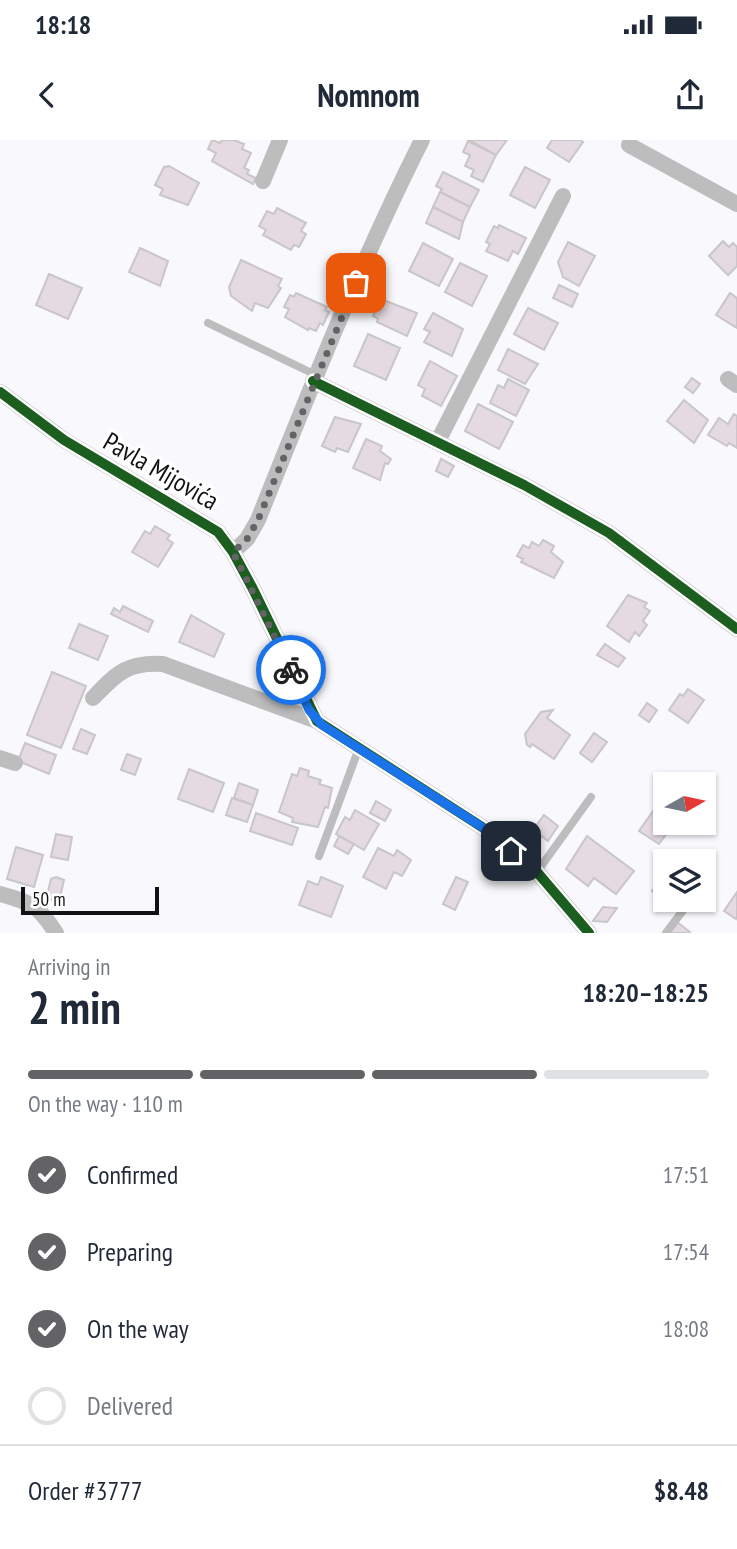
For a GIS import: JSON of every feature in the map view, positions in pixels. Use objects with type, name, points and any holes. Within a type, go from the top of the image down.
[{"type":"street","points":[[263,181],[280,140]]},
{"type":"street","points":[[233,552],[247,539],[258,520],[314,378],[386,214],[422,140]]},
{"type":"street","points":[[629,145],[737,204]]},
{"type":"street","points":[[438,441],[563,197]]},
{"type":"street","points":[[314,378],[609,533],[737,629]]},
{"type":"street","name":"Pavla Mijovića","points":[[0,392],[64,440],[206,522],[233,552],[317,720],[482,827],[537,872],[589,933]]},
{"type":"street","points":[[93,698],[118,671],[149,663],[163,664],[317,720]]},
{"type":"street","points":[[0,894],[31,903],[41,910],[56,933]]},
{"type":"lane","points":[[208,323],[314,378]]},
{"type":"lane","points":[[319,856],[359,748]]},
{"type":"lane","points":[[537,872],[591,797]]},
{"type":"lane","points":[[666,933],[682,912]]},
{"type":"building","points":[[212,140],[220,143],[222,140],[234,140],[244,144],[242,149],[251,153],[244,168],[249,170],[247,174],[256,178],[253,184],[212,161],[216,153],[208,149]]},
{"type":"building","points":[[469,140],[507,140],[496,155]]},
{"type":"building","points":[[552,140],[583,142],[569,162],[547,148]]},
{"type":"building","points":[[468,141],[496,155],[483,182],[471,176],[474,170],[465,166],[470,155],[463,152]]},
{"type":"building","points":[[169,166],[199,183],[188,205],[160,195],[163,189],[155,185],[164,167]]},
{"type":"building","points":[[525,167],[550,180],[535,208],[510,195]]},
{"type":"building","points":[[443,172],[479,190],[470,207],[440,192],[442,189],[436,186]]},
{"type":"building","points":[[440,192],[470,207],[463,222],[433,207]]},
{"type":"building","points":[[433,207],[463,222],[459,239],[426,223]]},
{"type":"building","points":[[277,208],[306,223],[301,231],[306,234],[299,247],[294,245],[291,250],[263,235],[266,230],[259,226],[267,211],[274,214]]},
{"type":"building","points":[[499,225],[526,238],[518,254],[513,251],[508,261],[486,251],[490,244],[486,242],[494,226],[498,228]]},
{"type":"building","points":[[723,241],[729,247],[733,243],[737,247],[737,266],[728,275],[709,256]]},
{"type":"building","points":[[568,242],[595,256],[579,286],[563,277],[558,262]]},
{"type":"building","points":[[423,243],[453,259],[439,286],[409,271]]},
{"type":"building","points":[[140,248],[168,261],[160,286],[129,272]]},
{"type":"building","points":[[241,260],[282,279],[278,286],[281,288],[268,308],[255,303],[252,311],[231,296],[229,287]]},
{"type":"building","points":[[460,263],[487,276],[472,306],[445,292]]},
{"type":"building","points":[[49,274],[82,288],[68,319],[36,305]]},
{"type":"building","points":[[559,285],[578,294],[572,307],[553,298]]},
{"type":"building","points":[[296,293],[327,307],[325,310],[329,312],[323,325],[320,323],[316,331],[309,328],[308,330],[285,317],[289,309],[284,307],[290,295],[294,297]]},
{"type":"building","points":[[730,293],[737,298],[737,328],[716,315]]},
{"type":"building","points":[[381,299],[417,313],[407,336],[377,322],[378,319],[373,316]]},
{"type":"building","points":[[528,308],[558,323],[544,350],[514,334]]},
{"type":"building","points":[[433,313],[463,329],[452,356],[424,342],[430,332],[424,329]]},
{"type":"building","points":[[368,334],[400,348],[386,380],[354,366]]},
{"type":"building","points":[[508,349],[538,364],[525,384],[498,370]]},
{"type":"building","points":[[430,361],[457,376],[441,406],[422,396],[425,389],[418,385]]},
{"type":"building","points":[[692,378],[700,384],[693,393],[685,387]]},
{"type":"building","points":[[508,379],[529,390],[516,416],[490,403],[498,385],[504,388]]},
{"type":"building","points":[[684,400],[708,420],[694,443],[667,421]]},
{"type":"building","points":[[478,404],[513,422],[499,449],[465,431]]},
{"type":"building","points":[[734,414],[737,416],[737,448],[729,443],[727,446],[708,435],[719,418],[728,424]]},
{"type":"building","points":[[335,417],[361,424],[348,452],[337,448],[335,452],[322,446]]},
{"type":"building","points":[[366,439],[382,446],[380,451],[391,459],[388,464],[385,463],[380,480],[353,468]]},
{"type":"building","points":[[441,459],[454,466],[448,477],[436,471]]},
{"type":"building","points":[[155,526],[170,535],[167,539],[173,543],[158,567],[132,552],[145,531],[150,534]]},
{"type":"building","points":[[543,540],[554,546],[551,552],[563,562],[554,578],[521,562],[523,559],[517,556],[523,545],[529,548],[532,542],[539,546]]},
{"type":"building","points":[[628,595],[647,603],[644,607],[650,611],[643,621],[647,625],[639,636],[635,632],[629,642],[607,626]]},
{"type":"building","points":[[123,606],[153,621],[148,632],[111,614],[114,608],[120,612]]},
{"type":"building","points":[[191,615],[224,634],[214,657],[179,642]]},
{"type":"building","points":[[79,624],[108,636],[98,660],[69,648]]},
{"type":"building","points":[[605,644],[625,658],[618,667],[597,655]]},
{"type":"building","points":[[52,672],[86,686],[61,748],[27,735]]},
{"type":"building","points":[[688,689],[704,700],[688,723],[669,710],[680,694],[683,696]]},
{"type":"building","points":[[647,703],[657,710],[649,722],[639,715]]},
{"type":"building","points":[[553,710],[547,718],[570,735],[554,759],[532,744],[530,747],[527,745],[525,734],[541,712]]},
{"type":"building","points":[[81,729],[95,735],[87,754],[73,749]]},
{"type":"building","points":[[594,733],[607,742],[592,762],[580,753]]},
{"type":"building","points":[[25,743],[56,755],[49,774],[18,761]]},
{"type":"building","points":[[127,754],[141,759],[135,775],[121,770]]},
{"type":"building","points":[[300,768],[309,771],[308,776],[321,780],[319,784],[332,788],[328,808],[325,807],[318,827],[292,822],[293,818],[279,812],[292,774],[297,776]]},
{"type":"building","points":[[189,769],[224,783],[213,812],[178,799]]},
{"type":"building","points":[[239,783],[258,790],[253,805],[234,798]]},
{"type":"building","points":[[232,798],[253,805],[247,822],[226,815]]},
{"type":"building","points":[[376,801],[391,810],[385,821],[370,813]]},
{"type":"building","points":[[355,810],[379,824],[364,850],[336,834],[345,817],[350,820]]},
{"type":"building","points":[[653,811],[653,835],[666,835],[659,844],[639,831]]},
{"type":"building","points":[[256,813],[298,828],[292,845],[250,831]]},
{"type":"building","points":[[544,815],[558,826],[548,841],[533,830]]},
{"type":"building","points":[[56,834],[72,837],[68,860],[51,857]]},
{"type":"building","points":[[339,836],[354,844],[348,854],[334,846]]},
{"type":"building","points":[[587,836],[634,871],[616,894],[594,878],[588,886],[566,869]]},
{"type":"building","points":[[16,847],[43,855],[34,887],[7,879]]},
{"type":"building","points":[[378,848],[394,856],[397,850],[411,860],[402,876],[394,872],[386,889],[363,877]]},
{"type":"building","points":[[56,877],[64,880],[59,902],[46,899],[51,879]]},
{"type":"building","points":[[321,877],[343,886],[331,917],[299,905],[308,881],[318,885]]},
{"type":"building","points":[[456,877],[468,882],[455,910],[443,904]]},
{"type":"building","points":[[737,892],[737,917],[736,919],[724,911]]},
{"type":"building","points":[[603,907],[617,908],[607,922],[593,921]]},
{"type":"building","points":[[677,922],[690,932],[668,933]]},
{"type":"cycle path","points":[[313,381],[524,485],[609,533],[737,629]]},
{"type":"cycle path","points":[[0,392],[64,440],[218,532],[233,552],[253,589],[317,721],[482,827],[537,872],[589,933]]},
{"type":"way so far","points":[[291,670],[233,552],[251,534],[258,520],[313,381],[356,283]]},
{"type":"route","points":[[291,670],[309,710],[322,725],[482,827],[511,851]]}]
